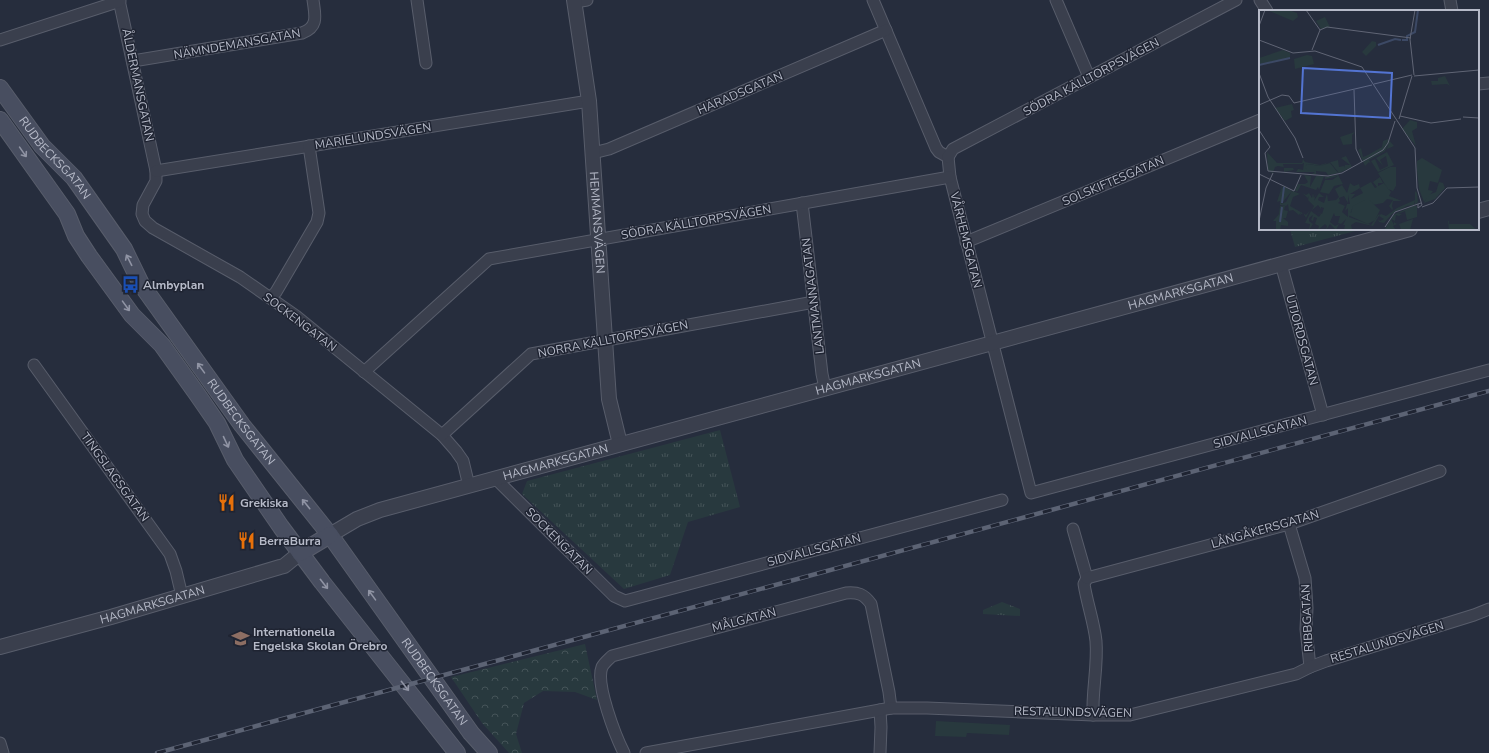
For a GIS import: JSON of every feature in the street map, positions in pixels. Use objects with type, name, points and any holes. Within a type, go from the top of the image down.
[{"type":"main road","name":"RUDBECKSGATAN","points":[[0,88],[42,146],[74,178],[124,249],[141,284],[238,419],[330,535],[467,727],[489,753]]},
{"type":"main road","name":"RUDBECKSGATAN","points":[[0,120],[67,214],[76,236],[89,256],[132,315],[162,345],[217,422],[235,460],[300,553],[457,753]]},
{"type":"main road","points":[[300,553],[330,535]]},
{"type":"street","name":"ÅLDERMANSGATAN","points":[[120,0],[156,171]]},
{"type":"street","points":[[0,40],[120,0]]},
{"type":"street","name":"NÄMNDEMANSGATAN","points":[[132,61],[309,31],[313,26],[315,12],[313,0]]},
{"type":"street","points":[[417,0],[426,63]]},
{"type":"street","points":[[873,0],[936,148],[939,152],[948,156]]},
{"type":"street","points":[[1056,0],[1089,77]]},
{"type":"street","name":"SÖDRA KÄLLTORPSVÄGEN","points":[[948,156],[954,149],[1236,0]]},
{"type":"street","points":[[1260,0],[1266,10]]},
{"type":"street","points":[[1450,0],[1452,10]]},
{"type":"street","name":"HEMMANSVÄGEN","points":[[579,1],[593,153],[609,399],[620,444]]},
{"type":"street","name":"HÄRADSGATAN","points":[[593,153],[609,149],[886,30]]},
{"type":"street","points":[[1479,84],[1489,83]]},
{"type":"street","name":"MARIELUNDSVÄGEN","points":[[156,171],[589,101]]},
{"type":"street","name":"SOLSKIFTESGATAN","points":[[966,242],[1259,120]]},
{"type":"street","points":[[270,298],[276,292],[313,228],[319,213],[309,146]]},
{"type":"street","name":"VÅRHEMSGATAN","points":[[948,156],[950,177],[966,242],[1031,493]]},
{"type":"street","name":"SOCKENGATAN","points":[[156,171],[156,181],[143,205],[142,214],[145,220],[153,228],[240,277],[296,316],[442,435],[456,451],[463,462],[469,486]]},
{"type":"street","name":"SÖDRA KÄLLTORPSVÄGEN","points":[[364,372],[489,259],[950,177]]},
{"type":"street","name":"LANTMANNAGATAN","points":[[802,203],[822,374],[825,388]]},
{"type":"street","points":[[1479,210],[1489,208]]},
{"type":"street","name":"HAGMARKSGATAN","points":[[330,535],[374,511],[1406,230]]},
{"type":"street","name":"UTJORDSGATAN","points":[[1281,264],[1322,415]]},
{"type":"street","name":"NORRA KÄLLTORPSVÄGEN","points":[[442,435],[531,354],[814,302]]},
{"type":"street","name":"TINGSLAGSGATAN","points":[[34,365],[170,554],[182,596]]},
{"type":"street","name":"SIDVALLSGATAN","points":[[1031,493],[1489,370]]},
{"type":"street","name":"LÅNGÅKERSGATAN","points":[[1087,578],[1289,524],[1440,471]]},
{"type":"street","name":"SOCKENGATAN","points":[[495,478],[614,596],[625,601]]},
{"type":"street","name":"SIDVALLSGATAN","points":[[625,601],[1002,500]]},
{"type":"street","name":"RIBBGATAN","points":[[1289,524],[1305,578],[1307,608],[1306,629],[1310,667]]},
{"type":"street","points":[[1073,529],[1087,578],[1084,584],[1093,624],[1096,647],[1095,678],[1092,700],[1093,715]]},
{"type":"street","name":"HAGMARKSGATAN","points":[[0,647],[33,639],[284,566],[300,553]]},
{"type":"street","name":"MÅLGATAN","points":[[624,753],[616,737],[601,684],[602,667],[612,656],[846,593],[856,592],[866,597],[871,604],[889,692],[882,727],[880,753]]},
{"type":"street","name":"RESTALUNDSVÄGEN","points":[[646,753],[885,709],[927,708],[1093,715],[1130,715],[1296,674],[1310,667],[1489,609]]},
{"type":"street","points":[[0,743],[3,753]]},
{"type":"green space","points":[[1290,230],[1359,230],[1295,247]]},
{"type":"green space","points":[[720,430],[740,507],[688,522],[670,575],[624,589],[522,494],[527,481]]},
{"type":"green space","points":[[1002,602],[1020,609],[1020,616],[983,614],[983,610]]},
{"type":"green space","points":[[585,644],[597,700],[575,692],[543,691],[524,703],[516,734],[522,753],[509,753],[482,723],[451,677]]},
{"type":"green space","points":[[936,721],[1010,725],[1009,735],[967,733],[966,737],[935,736]]},
{"type":"railway","points":[[157,753],[1489,391]]},
{"type":"place","name":"Almbyplan","points":[[130,285]]},
{"type":"place","name":"Grekiska","points":[[227,503]]},
{"type":"place","name":"BerraBurra","points":[[246,541]]},
{"type":"place","name":"Internationella Engelska Skolan Örebro","points":[[240,639]]}]
